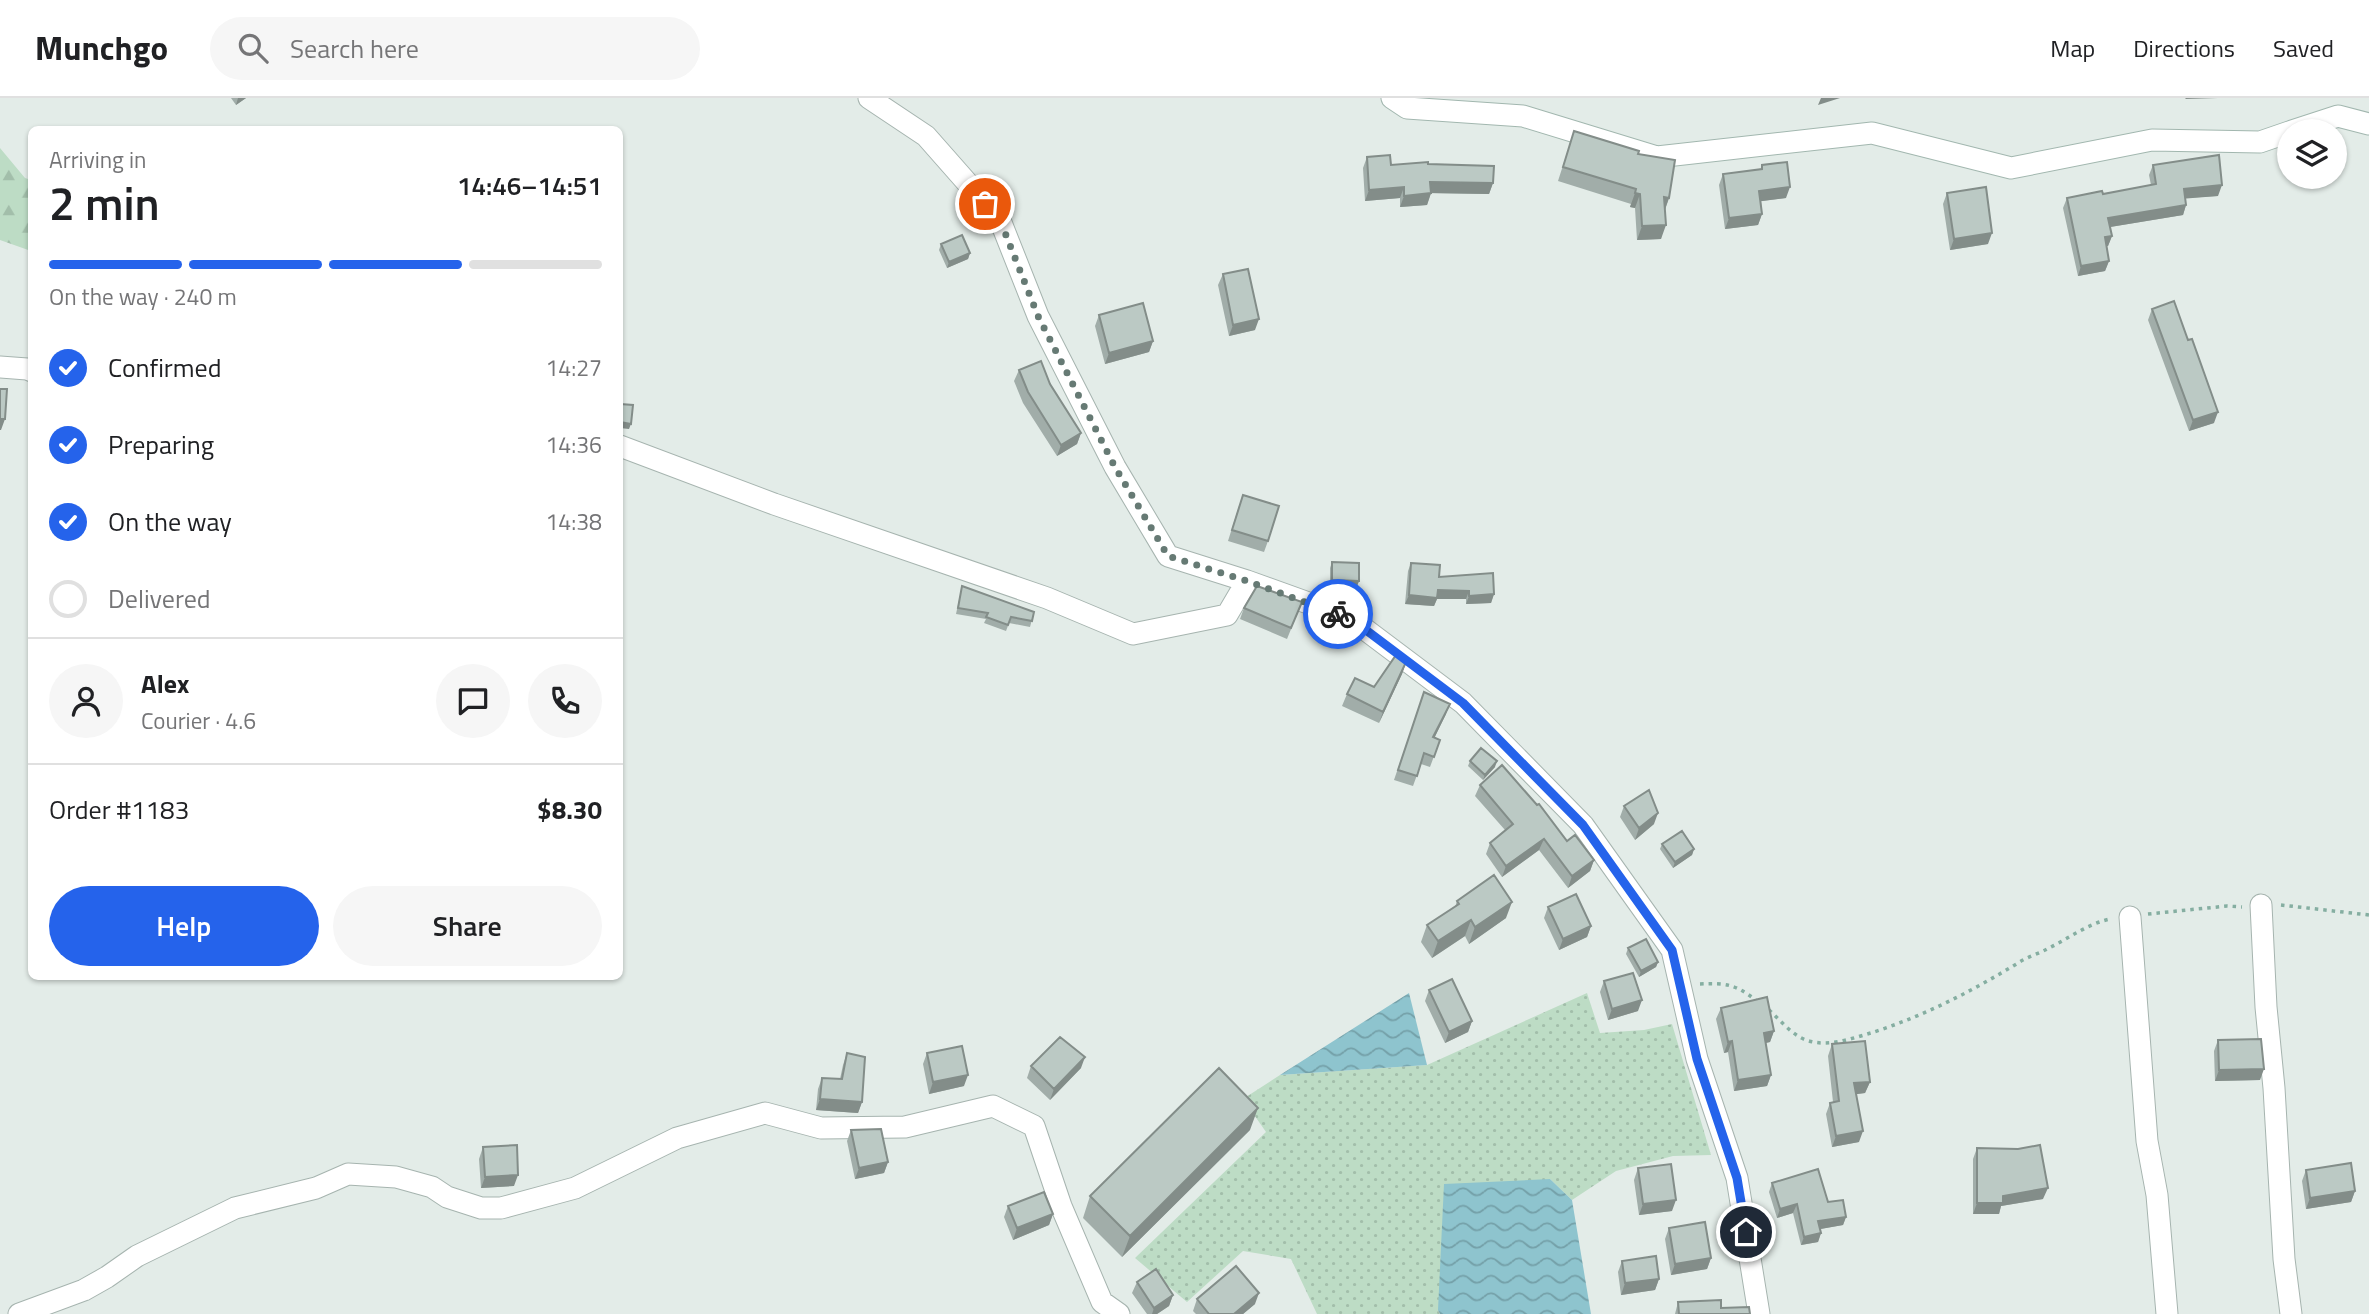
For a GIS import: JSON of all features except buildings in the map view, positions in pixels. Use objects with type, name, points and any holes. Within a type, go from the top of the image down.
[{"type":"street","points":[[869,98],[926,136],[1000,220],[1038,316],[1115,467],[1168,556],[1350,618],[1463,703],[1583,825],[1672,950],[1697,1059],[1737,1178],[1759,1314]]},
{"type":"street","points":[[1392,98],[1407,108],[1523,116],[1657,157],[1872,133],[2011,168],[2152,140],[2260,142],[2277,137]]},
{"type":"street","points":[[2329,119],[2338,116],[2369,124]]},
{"type":"street","points":[[0,368],[28,369]]},
{"type":"street","points":[[623,447],[1047,598],[1133,634],[1227,615],[1247,581]]},
{"type":"street","points":[[2261,905],[2284,1259],[2291,1314]]},
{"type":"street","points":[[2130,917],[2147,1141],[2157,1195],[2167,1314]]},
{"type":"street","points":[[19,1314],[84,1290],[137,1256],[235,1208],[316,1188],[348,1174],[396,1177],[432,1187],[447,1197],[481,1208],[501,1208],[575,1188],[677,1138],[765,1112],[821,1128],[905,1127],[993,1106],[1034,1126],[1061,1206],[1102,1302],[1119,1314]]},
{"type":"path","points":[[1680,986],[1730,984],[1741,988],[1800,1037],[1809,1041],[1831,1043],[1916,1018],[1957,999],[2020,961],[2097,922],[2196,908],[2270,904],[2369,915]]},
{"type":"green space","points":[[0,148],[28,179],[28,250],[0,240]]},
{"type":"green space","points":[[1587,993],[1600,1033],[1644,1030],[1672,1024],[1711,1155],[1673,1156],[1616,1171],[1572,1200],[1550,1179],[1438,1310],[1440,1314],[1317,1314],[1291,1259],[1243,1251],[1187,1302],[1135,1258],[1266,1132],[1243,1099],[1280,1075],[1427,1065]]},
{"type":"water","points":[[1409,993],[1427,1065],[1280,1075]]},
{"type":"water","points":[[1550,1179],[1572,1200],[1591,1314],[1440,1314],[1438,1310],[1444,1184]]},
{"type":"way so far","points":[[985,204],[1000,220],[1038,316],[1115,467],[1168,556],[1338,614]]},
{"type":"route","points":[[1338,614],[1350,618],[1463,703],[1583,825],[1672,950],[1697,1059],[1737,1178],[1746,1232]]}]
